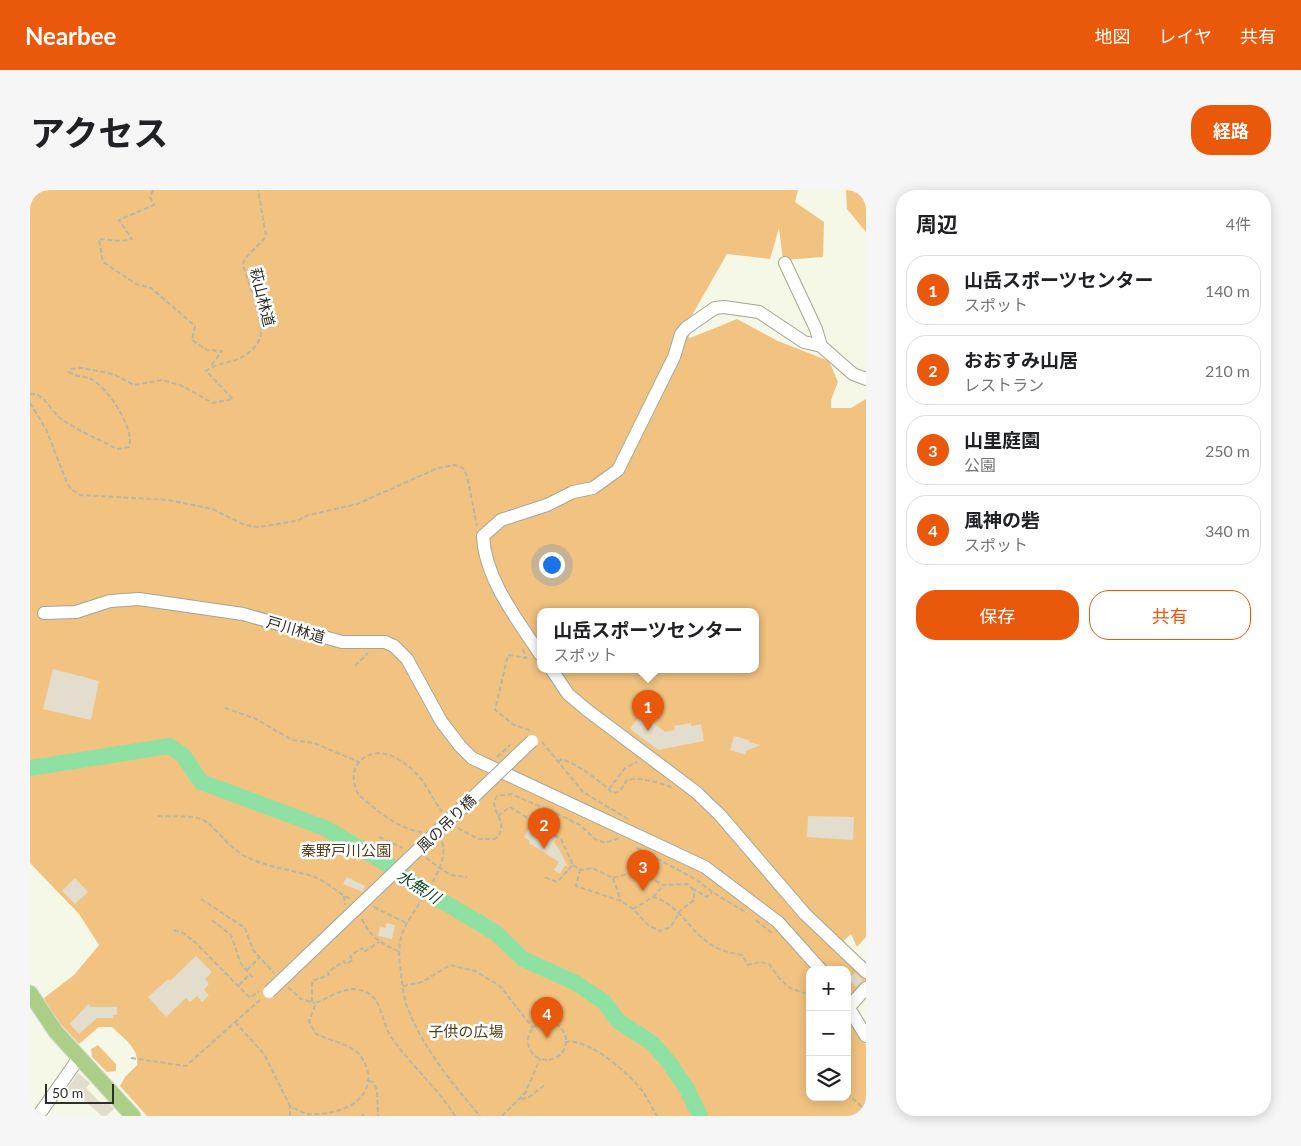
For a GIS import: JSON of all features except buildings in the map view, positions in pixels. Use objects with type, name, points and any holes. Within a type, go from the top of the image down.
[{"type":"main road","points":[[30,994],[56,1032],[134,1116]]},
{"type":"street","points":[[785,263],[816,329],[821,346]]},
{"type":"street","points":[[537,650],[514,615],[497,584],[484,547],[483,536],[501,520],[547,505],[573,492],[593,488],[618,470],[674,357],[681,334],[686,328],[715,308],[724,307],[759,312],[804,342],[821,346],[853,374],[866,378]]},
{"type":"street","name":"戸川林道","points":[[44,613],[76,612],[110,601],[139,599],[243,614],[342,642],[385,642],[394,646],[407,659],[441,721],[472,758],[492,762],[623,836],[704,868],[778,922],[817,966]]},
{"type":"street","points":[[554,673],[568,694],[587,710],[696,792],[744,841],[804,914],[866,972]]},
{"type":"street","name":"風の吊り橋","points":[[269,992],[533,735]]},
{"type":"street","points":[[851,1003],[866,988]]},
{"type":"street","points":[[851,1011],[866,1036]]},
{"type":"street","points":[[38,1116],[74,1065],[78,1056]]},
{"type":"path","points":[[30,394],[36,394],[42,398],[60,418],[110,446],[124,449],[129,447],[130,432],[117,407],[98,384],[90,378],[74,375],[69,372],[71,370],[82,368],[113,374],[134,385],[162,380],[180,385],[213,403],[232,399],[207,374],[208,368],[222,351],[207,350],[192,340],[195,326],[151,288],[136,284],[103,262],[99,239],[122,241],[132,239],[119,220],[154,205],[150,197],[154,190]]},
{"type":"path","name":"萩山林道","points":[[208,368],[227,364],[243,356],[255,347],[260,339],[261,332],[258,315],[242,265],[243,260],[262,244],[266,236],[258,190]]},
{"type":"path","points":[[30,403],[46,429],[67,483],[71,489],[80,495],[129,496],[168,500],[212,509],[245,525],[259,527],[296,521],[309,515],[357,504],[423,473],[455,465],[463,468],[467,476],[478,532],[483,536]]},
{"type":"path","points":[[523,649],[526,658],[508,655],[495,710],[514,725],[533,735],[574,783],[593,800],[627,817],[629,823],[623,836]]},
{"type":"path","points":[[355,666],[368,653],[376,651]]},
{"type":"path","points":[[226,708],[254,718],[292,740],[314,743],[359,762]]},
{"type":"path","points":[[492,762],[512,744]]},
{"type":"path","points":[[558,762],[562,759],[572,763],[589,773],[613,793],[620,792],[627,780],[632,779],[660,782],[676,789]]},
{"type":"path","points":[[609,789],[631,764]]},
{"type":"path","points":[[498,816],[510,807],[547,828],[561,839],[573,865],[580,870],[592,868],[613,878],[639,871],[663,885],[685,883],[707,897],[712,892]]},
{"type":"path","points":[[158,816],[191,817],[204,820],[228,845],[244,855],[281,870],[319,879],[354,901]]},
{"type":"path","points":[[636,847],[697,880],[712,892],[748,914]]},
{"type":"path","points":[[544,877],[557,882],[573,865]]},
{"type":"path","points":[[580,870],[576,886],[621,901],[633,909],[648,925],[660,931],[671,927],[679,915],[694,900],[692,888]]},
{"type":"path","points":[[613,878],[621,901]]},
{"type":"path","points":[[434,879],[406,923],[398,951],[403,986],[408,1009],[429,1048],[480,1116]]},
{"type":"path","points":[[633,909],[653,897],[663,885]]},
{"type":"path","points":[[344,896],[343,904],[350,908]]},
{"type":"path","points":[[653,897],[671,905],[711,945],[724,951],[742,955],[748,965],[760,962],[769,964],[785,984],[796,992],[806,994]]},
{"type":"path","points":[[201,899],[245,928],[253,950],[279,978]]},
{"type":"path","points":[[369,906],[384,910],[406,923]]},
{"type":"path","points":[[361,918],[370,933],[379,942],[398,951]]},
{"type":"path","points":[[212,920],[231,935],[239,960],[254,979]]},
{"type":"path","points":[[756,920],[776,937]]},
{"type":"path","points":[[131,1058],[186,1066],[266,995],[261,989],[250,998],[196,942],[182,932],[174,930]]},
{"type":"path","points":[[312,1002],[312,981],[329,975],[328,972],[344,961],[346,964],[353,960],[350,956],[362,948],[364,952],[379,942]]},
{"type":"path","points":[[247,970],[259,958]]},
{"type":"path","points":[[403,986],[422,982],[450,965],[475,971],[500,986],[533,1028]]},
{"type":"path","points":[[239,985],[250,974]]},
{"type":"path","points":[[286,985],[301,999],[316,1003],[350,990],[360,990],[372,996],[378,1003],[389,1034],[456,1116]]},
{"type":"path","points":[[290,1106],[314,1116],[340,1112],[351,1108],[358,1101],[368,1081],[364,1060],[357,1052],[316,1034],[311,1028],[308,1021],[316,1003]]},
{"type":"path","points":[[235,1022],[264,1054],[290,1106],[290,1116]]},
{"type":"path","points":[[543,1022],[554,1023],[563,1031],[565,1042],[561,1053],[556,1057],[540,1058],[530,1050],[528,1039],[533,1028],[543,1022]]},
{"type":"path","points":[[565,1042],[576,1041],[583,1044],[615,1064],[643,1092],[656,1116]]},
{"type":"path","points":[[502,1116],[519,1099],[532,1080],[540,1058]]},
{"type":"path","points":[[368,1081],[374,1082],[377,1090],[378,1116]]},
{"type":"path","points":[[519,1099],[528,1098],[546,1084]]},
{"type":"path","points":[[851,1097],[866,1111]]},
{"type":"path","points":[[340,1112],[341,1116]]},
{"type":"green space","points":[[30,190],[798,190],[795,202],[824,222],[823,257],[783,260],[779,228],[770,259],[727,254],[683,331],[690,338],[737,319],[778,341],[829,361],[838,382],[831,400],[831,408],[851,408],[866,399],[866,937],[857,947],[851,934],[836,948],[866,976],[866,984],[851,1000],[851,966],[806,966],[806,1101],[851,1101],[851,1024],[866,1045],[866,1116],[147,1116],[120,1086],[125,1077],[137,1065],[136,1054],[129,1044],[112,1027],[99,1027],[79,1044],[50,1011],[44,998],[74,975],[99,945],[79,914],[30,863]]},
{"type":"green space","points":[[846,190],[866,190],[866,232],[847,209]]},
{"type":"green space","points":[[98,1045],[116,1064],[116,1071],[107,1072],[92,1057],[91,1049]]},
{"type":"waterway","name":"水無川","points":[[30,768],[169,746],[183,755],[201,782],[325,828],[389,865],[422,889],[496,933],[523,959],[576,983],[604,1002],[618,1021],[652,1043],[668,1061],[687,1089],[700,1116]]},
{"type":"place","name":"山岳スポーツセンター","points":[[648,731]]},
{"type":"place","name":"おおすみ山居","points":[[544,849]]},
{"type":"place","name":"山里庭園","points":[[643,891]]},
{"type":"place","name":"風神の砦","points":[[547,1038]]},
{"type":"park label","name":"秦野戸川公園","points":[[346,850]]},
{"type":"park label","name":"子供の広場","points":[[466,1031]]}]
